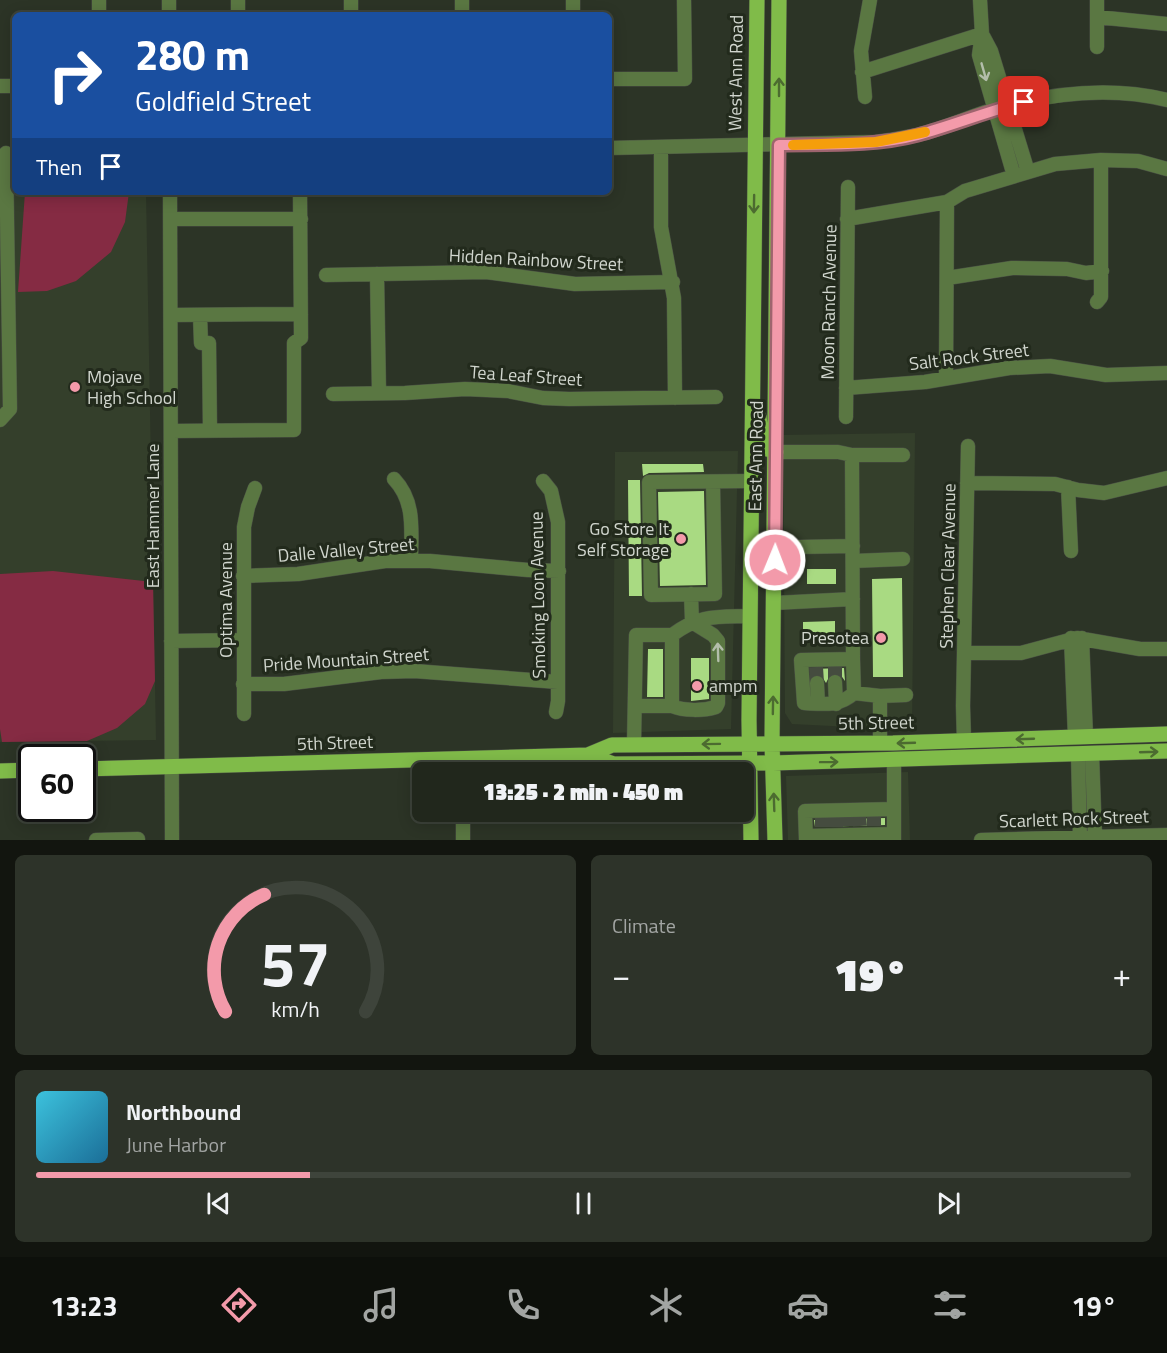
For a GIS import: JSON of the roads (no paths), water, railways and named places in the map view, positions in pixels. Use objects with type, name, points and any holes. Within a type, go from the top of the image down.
[{"type":"main road","name":"West Ann Road","points":[[755,146],[757,0]]},
{"type":"main road","points":[[779,0],[779,145]]},
{"type":"main road","name":"East Ann Road","points":[[776,840],[772,743],[779,145]]},
{"type":"main road","name":"East Ann Road","points":[[749,762],[755,146]]},
{"type":"main road","points":[[753,385],[763,443],[766,449],[776,452]]},
{"type":"main road","name":"5th Street","points":[[507,762],[588,755],[612,745],[634,744],[880,743],[1167,734]]},
{"type":"main road","points":[[1085,754],[1091,747],[1141,735]]},
{"type":"main road","points":[[1018,756],[1069,744],[1081,737]]},
{"type":"main road","name":"5th Street","points":[[754,763],[1167,751]]},
{"type":"main road","name":"5th Street","points":[[588,755],[608,762]]},
{"type":"main road","name":"5th Street","points":[[96,769],[412,766]]},
{"type":"main road","points":[[0,771],[18,770]]},
{"type":"main road","name":"East Ann Road","points":[[751,822],[751,840]]},
{"type":"street","points":[[612,79],[685,79],[684,0]]},
{"type":"street","points":[[865,98],[861,51],[870,0]]},
{"type":"street","points":[[980,0],[982,34],[979,55],[994,110],[1028,172]]},
{"type":"street","points":[[1096,0],[1097,47]]},
{"type":"street","points":[[1097,17],[1167,24]]},
{"type":"street","points":[[862,72],[982,34]]},
{"type":"street","points":[[982,34],[991,51],[1009,106],[1014,176]]},
{"type":"street","points":[[612,148],[876,142],[917,135],[994,110],[1056,95],[1091,92],[1141,94],[1167,100]]},
{"type":"street","points":[[661,147],[661,227],[673,282],[675,398]]},
{"type":"street","points":[[0,420],[10,409],[3,186],[7,153]]},
{"type":"street","points":[[1097,303],[1101,297],[1102,271],[1101,160]]},
{"type":"street","points":[[848,219],[947,202],[964,191],[1055,164],[1101,160],[1138,161],[1167,169]]},
{"type":"street","name":"Moon Ranch Avenue","points":[[846,417],[848,187]]},
{"type":"street","name":"East Hammer Lane","points":[[170,195],[172,840]]},
{"type":"street","points":[[171,431],[294,430],[294,343],[301,338],[300,195]]},
{"type":"street","points":[[946,377],[947,202]]},
{"type":"street","points":[[170,219],[301,219]]},
{"type":"street","points":[[947,278],[1012,268],[1067,269],[1086,273],[1102,271]]},
{"type":"street","name":"Hidden Rainbow Street","points":[[326,275],[486,272],[575,284],[673,282]]},
{"type":"street","points":[[377,274],[380,393]]},
{"type":"street","points":[[171,315],[301,314]]},
{"type":"street","points":[[200,315],[201,343],[209,343],[210,431]]},
{"type":"street","name":"Salt Rock Street","points":[[846,388],[925,382],[1009,368],[1050,366],[1106,375],[1167,373]]},
{"type":"street","name":"Tea Leaf Street","points":[[333,394],[465,389],[508,391],[543,398],[716,397]]},
{"type":"street","name":"Stephen Clear Avenue","points":[[964,741],[968,446]]},
{"type":"street","points":[[776,452],[903,455]]},
{"type":"street","points":[[852,455],[854,693],[846,701],[836,704],[804,703],[801,660],[816,663],[853,659]]},
{"type":"street","points":[[967,483],[1042,484],[1104,493],[1167,478]]},
{"type":"street","points":[[394,479],[403,489],[410,509],[411,561]]},
{"type":"street","name":"Smoking Loon Avenue","points":[[543,481],[551,491],[557,512],[559,571],[556,712]]},
{"type":"street","points":[[713,482],[715,594],[651,595],[649,482],[752,481]]},
{"type":"street","points":[[1068,487],[1071,551]]},
{"type":"street","name":"Optima Avenue","points":[[244,714],[244,527],[255,488]]},
{"type":"street","points":[[798,547],[852,546]]},
{"type":"street","points":[[853,561],[903,559]]},
{"type":"street","name":"Dalle Valley Street","points":[[243,576],[298,574],[365,563],[411,561],[559,571]]},
{"type":"street","points":[[692,594],[692,622]]},
{"type":"street","points":[[774,603],[853,599]]},
{"type":"street","points":[[634,744],[636,635],[672,635],[692,622],[707,618],[750,616]]},
{"type":"street","points":[[635,706],[672,706],[682,709],[716,707],[718,703],[717,641],[713,635],[692,622]]},
{"type":"street","points":[[672,635],[672,706]]},
{"type":"street","points":[[1077,638],[1081,737]]},
{"type":"street","points":[[964,652],[1020,653],[1077,638],[1140,649],[1167,649]]},
{"type":"street","points":[[171,641],[243,640]]},
{"type":"street","name":"Pride Mountain Street","points":[[243,684],[284,684],[381,672],[414,671],[558,682]]},
{"type":"street","points":[[835,682],[836,704]]},
{"type":"street","points":[[817,683],[818,704]]},
{"type":"street","points":[[854,693],[880,696],[906,695]]},
{"type":"street","points":[[880,696],[880,743]]},
{"type":"street","points":[[1085,754],[1094,804],[1095,837]]},
{"type":"street","points":[[1080,837],[1079,804],[1085,754]]},
{"type":"street","points":[[894,760],[894,809],[894,837],[848,821],[805,811],[806,838],[848,821],[894,809]]},
{"type":"street","points":[[1079,804],[1094,804]]},
{"type":"street","points":[[463,822],[463,840]]},
{"type":"street","name":"Scarlett Rock Street","points":[[981,840],[1167,835]]},
{"type":"street","points":[[96,840],[138,839]]},
{"type":"tunnel","points":[[835,666],[835,682]]},
{"type":"tunnel","points":[[816,667],[817,683]]},
{"type":"tunnel","points":[[859,814],[860,826]]},
{"type":"tunnel","points":[[874,814],[874,826]]},
{"type":"tunnel","points":[[822,815],[822,827]]},
{"type":"tunnel","points":[[836,815],[836,827]]},
{"type":"tunnel","points":[[847,815],[847,826]]},
{"type":"place","name":"Mojave High School","points":[[75,387]]},
{"type":"place","name":"Go Store It Self Storage","points":[[681,539]]},
{"type":"place","name":"Presotea","points":[[881,638]]},
{"type":"place","name":"ampm","points":[[697,686]]}]
